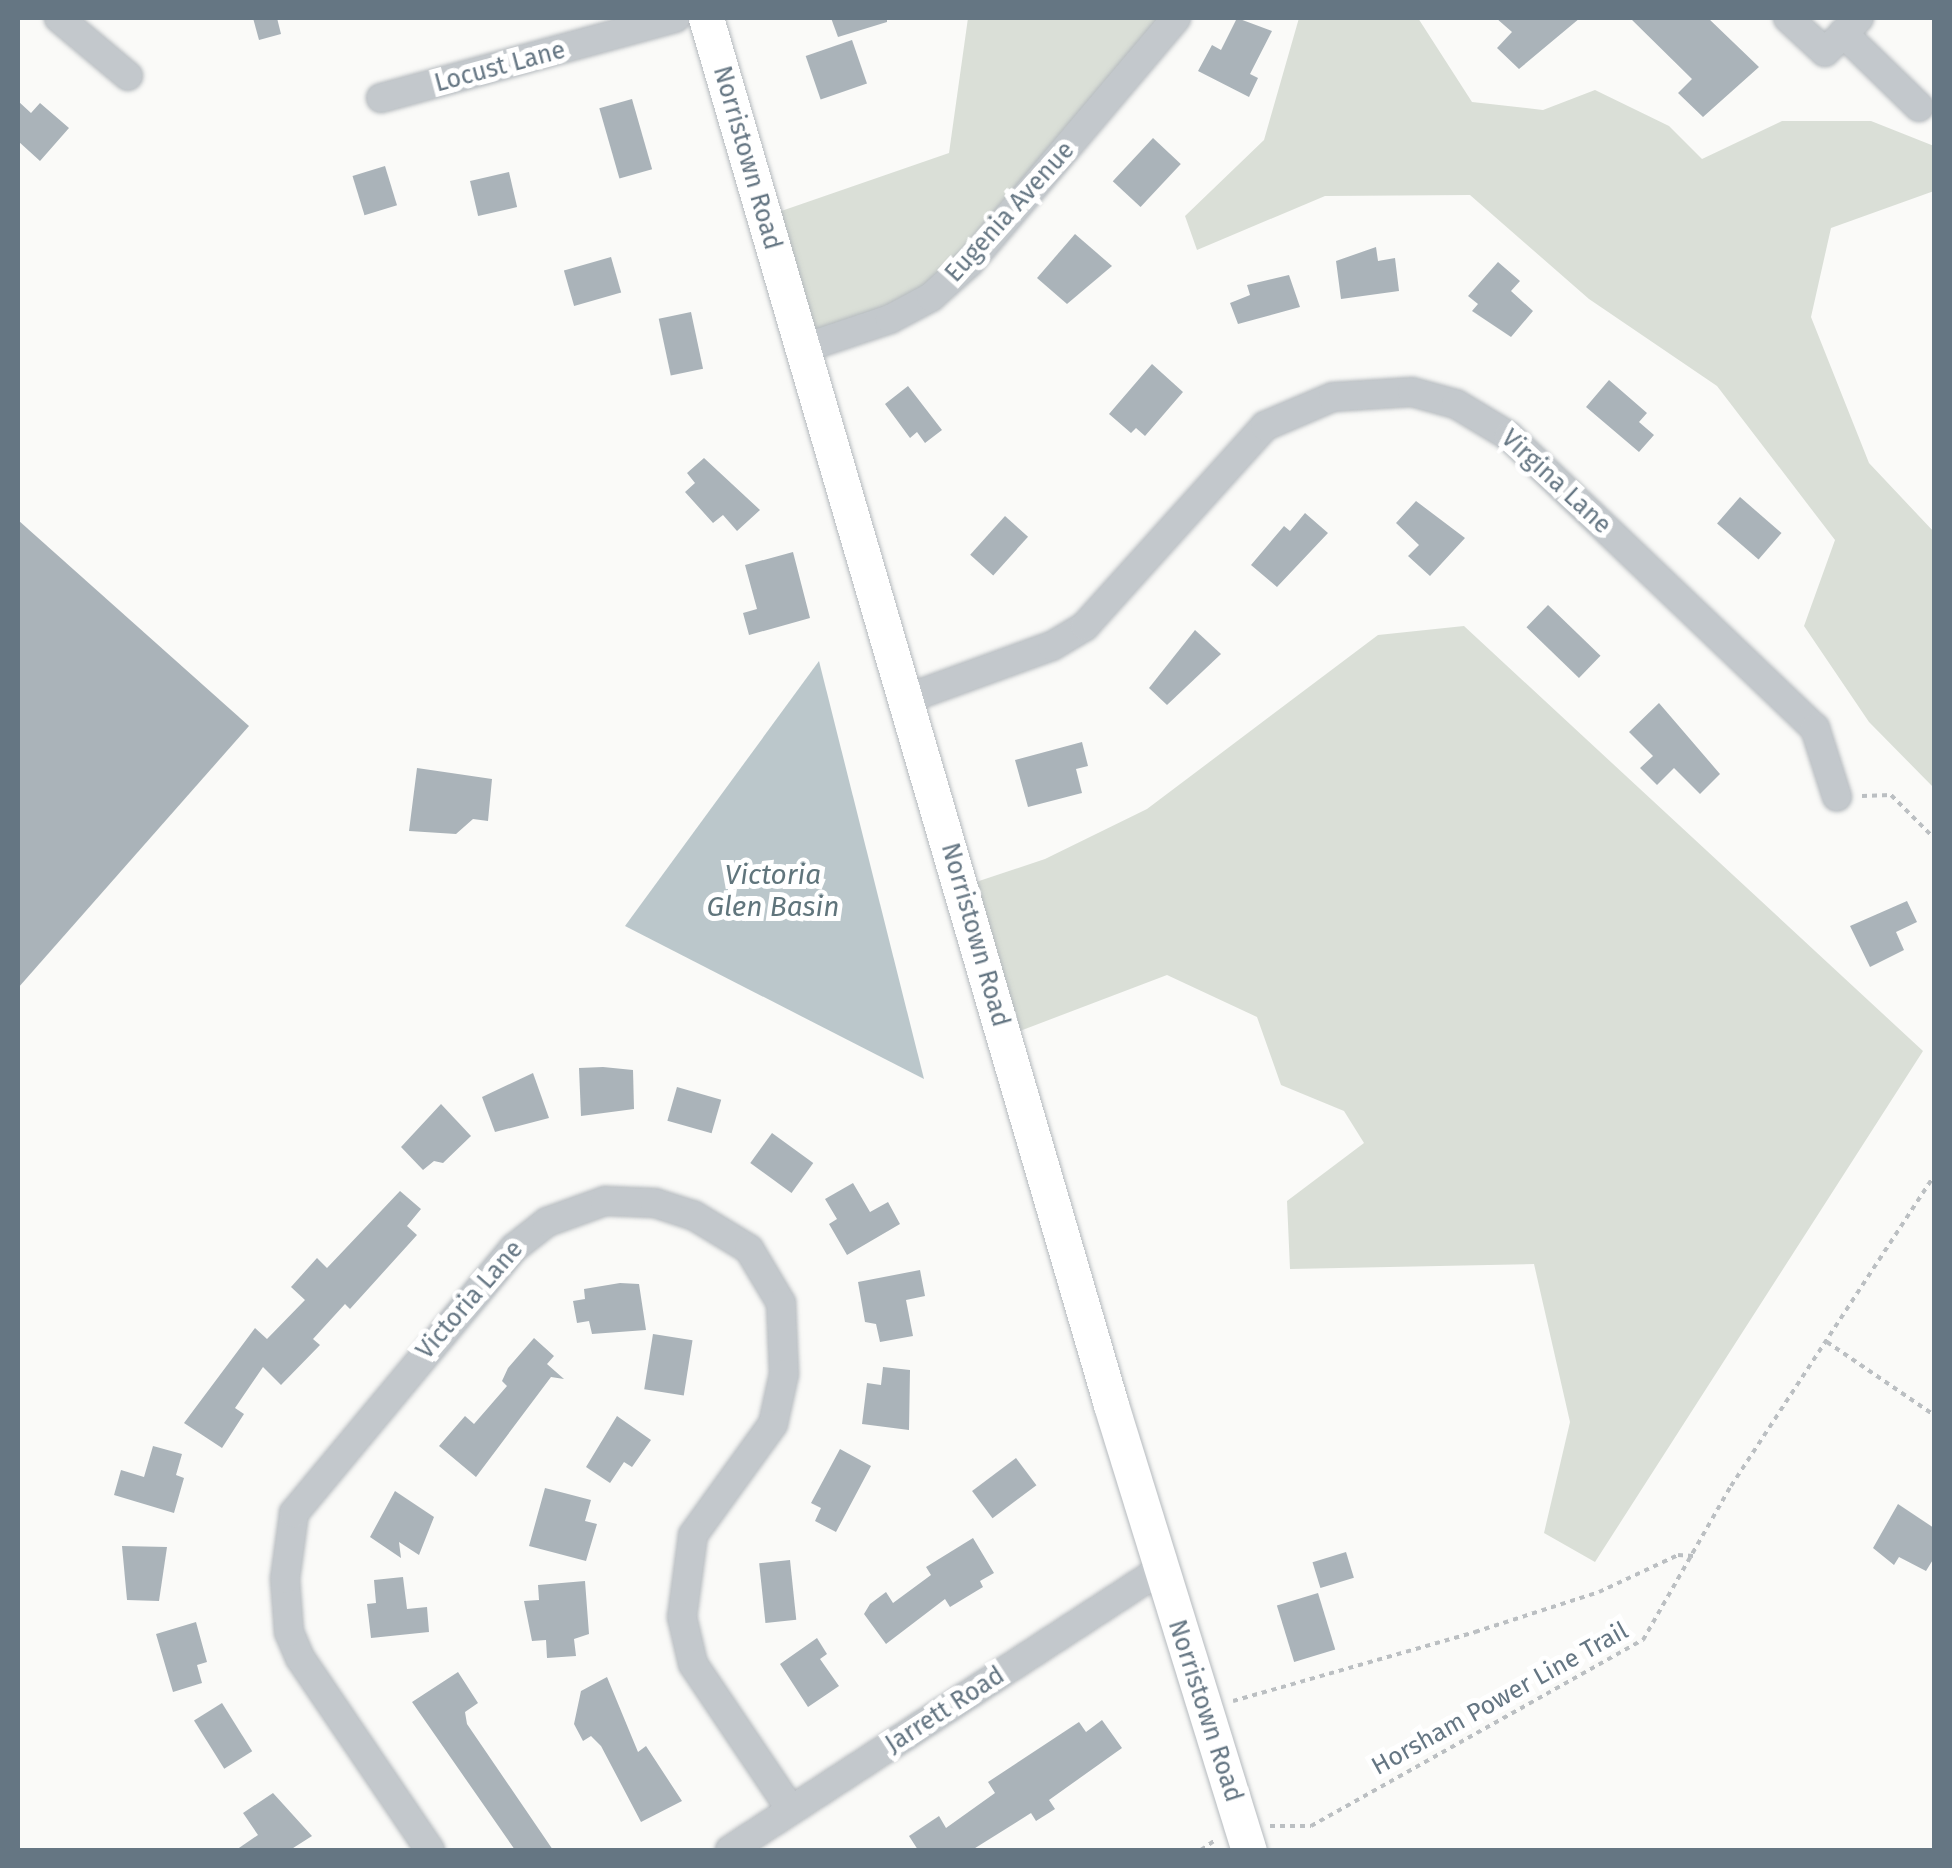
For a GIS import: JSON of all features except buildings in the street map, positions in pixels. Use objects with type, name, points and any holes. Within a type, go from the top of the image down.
[{"type":"main road","name":"Norristown Road","points":[[706,18],[1160,1570],[1246,1841]]},
{"type":"street","points":[[58,18],[128,76]]},
{"type":"street","name":"Locust Lane","points":[[381,98],[675,18]]},
{"type":"street","name":"Eugenia Avenue","points":[[802,349],[890,319],[931,298],[970,262],[1176,18]]},
{"type":"street","points":[[1788,18],[1825,52],[1851,25],[1920,106]]},
{"type":"street","name":"Virgina Lane","points":[[906,699],[1052,646],[1085,626],[1265,426],[1333,397],[1412,392],[1456,404],[1510,436],[1815,728],[1837,797]]},
{"type":"street","name":"Victoria Lane","points":[[430,1850],[300,1658],[289,1632],[285,1579],[294,1513],[514,1248],[547,1222],[605,1200],[655,1202],[693,1215],[749,1248],[782,1303],[784,1374],[773,1424],[693,1535],[682,1617],[693,1664],[791,1810]]},
{"type":"street","name":"Jarrett Road","points":[[730,1850],[1160,1570]]},
{"type":"path","points":[[1837,797],[1891,795],[1934,838]]},
{"type":"path","name":"Horsham Power Line Trail","points":[[1201,1850],[1311,1826],[1632,1648],[1654,1626],[1827,1342],[1934,1176]]},
{"type":"path","points":[[1827,1342],[1934,1415]]},
{"type":"path","points":[[1220,1706],[1475,1632],[1599,1592],[1678,1555],[1694,1556]]},
{"type":"shaded area","points":[[968,18],[1165,18],[907,310],[798,337],[764,217],[949,153]]},
{"type":"shaded area","points":[[1299,18],[1418,18],[1472,102],[1543,110],[1595,90],[1669,126],[1702,159],[1782,121],[1871,121],[1934,146],[1934,191],[1831,228],[1811,317],[1869,463],[1934,532],[1934,788],[1869,722],[1804,626],[1835,540],[1717,386],[1589,299],[1470,195],[1325,196],[1197,250],[1185,216],[1264,140]]},
{"type":"shaded area","points":[[1464,626],[1923,1051],[1595,1562],[1544,1533],[1570,1422],[1534,1264],[1290,1269],[1287,1201],[1364,1143],[1344,1111],[1281,1085],[1257,1017],[1167,975],[1004,1037],[961,887],[1045,859],[1147,809],[1378,635]]},
{"type":"water","name":"Victoria Glen Basin","points":[[819,661],[924,1079],[625,926]]}]
